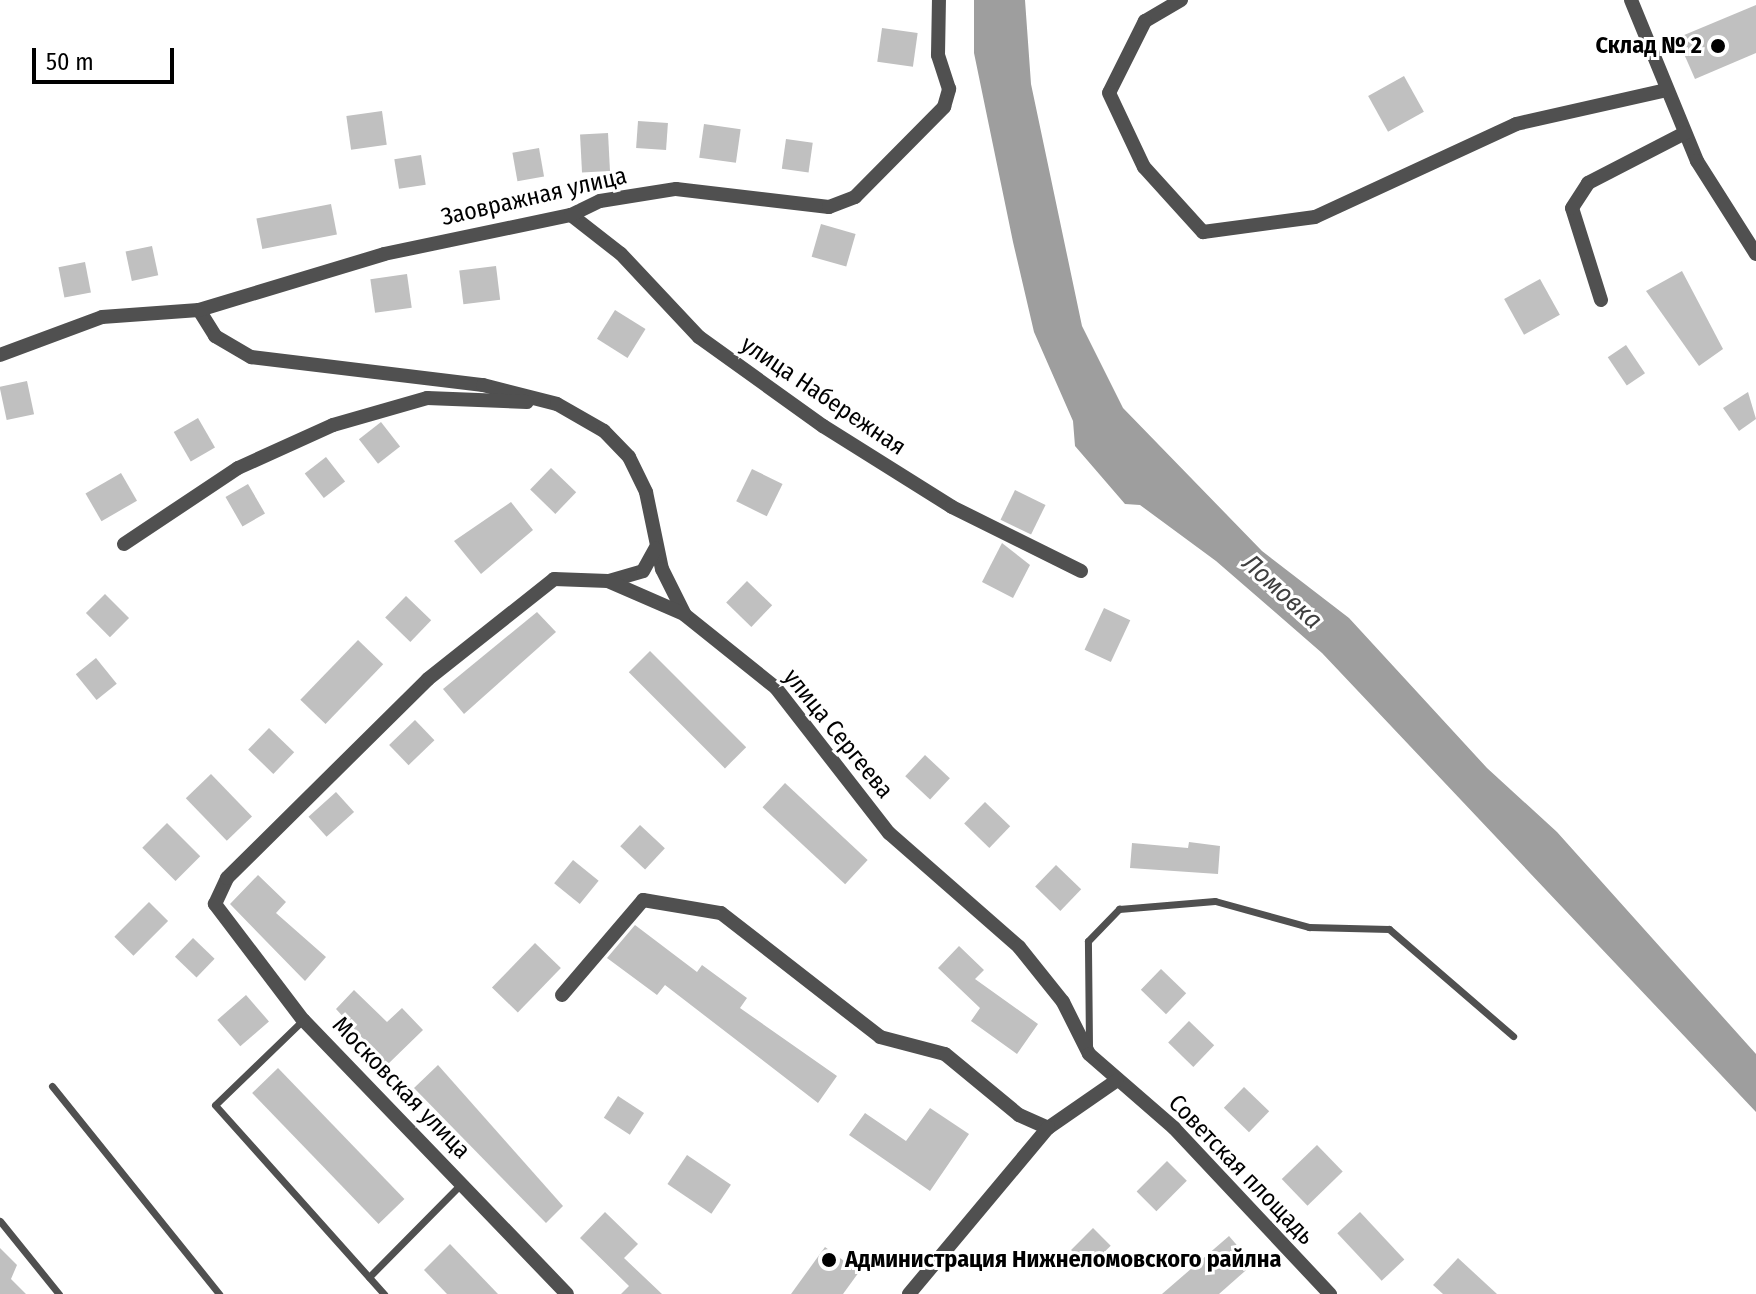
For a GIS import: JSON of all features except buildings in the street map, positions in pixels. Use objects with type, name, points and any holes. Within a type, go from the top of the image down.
[{"type":"street","name":"Заовражная улица","points":[[0,355],[102,317],[199,310],[384,254],[571,215],[600,201],[676,189],[829,207],[855,197],[944,107],[949,89],[938,55],[939,0]]},
{"type":"street","points":[[1181,0],[1145,21],[1109,93],[1144,167],[1203,232],[1315,217],[1516,124],[1667,90]]},
{"type":"street","points":[[1631,0],[1685,133],[1756,254]]},
{"type":"street","points":[[1601,300],[1572,208],[1588,183],[1685,133]]},
{"type":"street","name":"улица Набережная","points":[[571,215],[621,254],[699,337],[823,426],[952,507],[1081,571]]},
{"type":"street","name":"улица Сергеева","points":[[199,310],[215,336],[251,357],[483,385],[557,404],[604,431],[629,457],[646,492],[657,547],[685,615],[776,688],[889,833],[1019,947],[1063,1002],[1089,1054],[1116,1081]]},
{"type":"street","points":[[124,544],[238,468],[333,425],[427,398],[557,404]]},
{"type":"street","points":[[608,581],[643,571],[657,547]]},
{"type":"street","name":"Московская улица","points":[[567,1294],[303,1020],[215,904],[238,867],[428,679],[554,579],[608,581]]},
{"type":"street","points":[[608,581],[685,615]]},
{"type":"street","points":[[562,995],[643,900],[721,913],[880,1037],[945,1054],[1019,1115],[1048,1128]]},
{"type":"street","points":[[909,1294],[1048,1128],[1116,1081]]},
{"type":"street","name":"Советская площадь","points":[[1116,1081],[1174,1128],[1330,1294]]},
{"type":"lane","points":[[1089,1054],[1088,941],[1119,909],[1215,901],[1309,927],[1389,929],[1513,1036]]},
{"type":"lane","points":[[303,1020],[215,1105],[384,1294]]},
{"type":"lane","points":[[52,1086],[219,1294]]},
{"type":"lane","points":[[369,1277],[462,1183]]},
{"type":"lane","points":[[0,1221],[59,1294]]},
{"type":"water","name":"Ломовка","points":[[974,0],[1025,0],[1031,84],[1082,326],[1123,408],[1262,551],[1349,618],[1487,768],[1557,832],[1756,1054],[1756,1112],[1322,653],[1216,561],[1140,505],[1125,504],[1075,446],[1073,421],[1034,332],[1013,242],[974,53]]},
{"type":"place","name":"Склад № 2","points":[[1718,46]]},
{"type":"place","name":"Администрация Нижнеломовского райлна","points":[[829,1260]]}]
